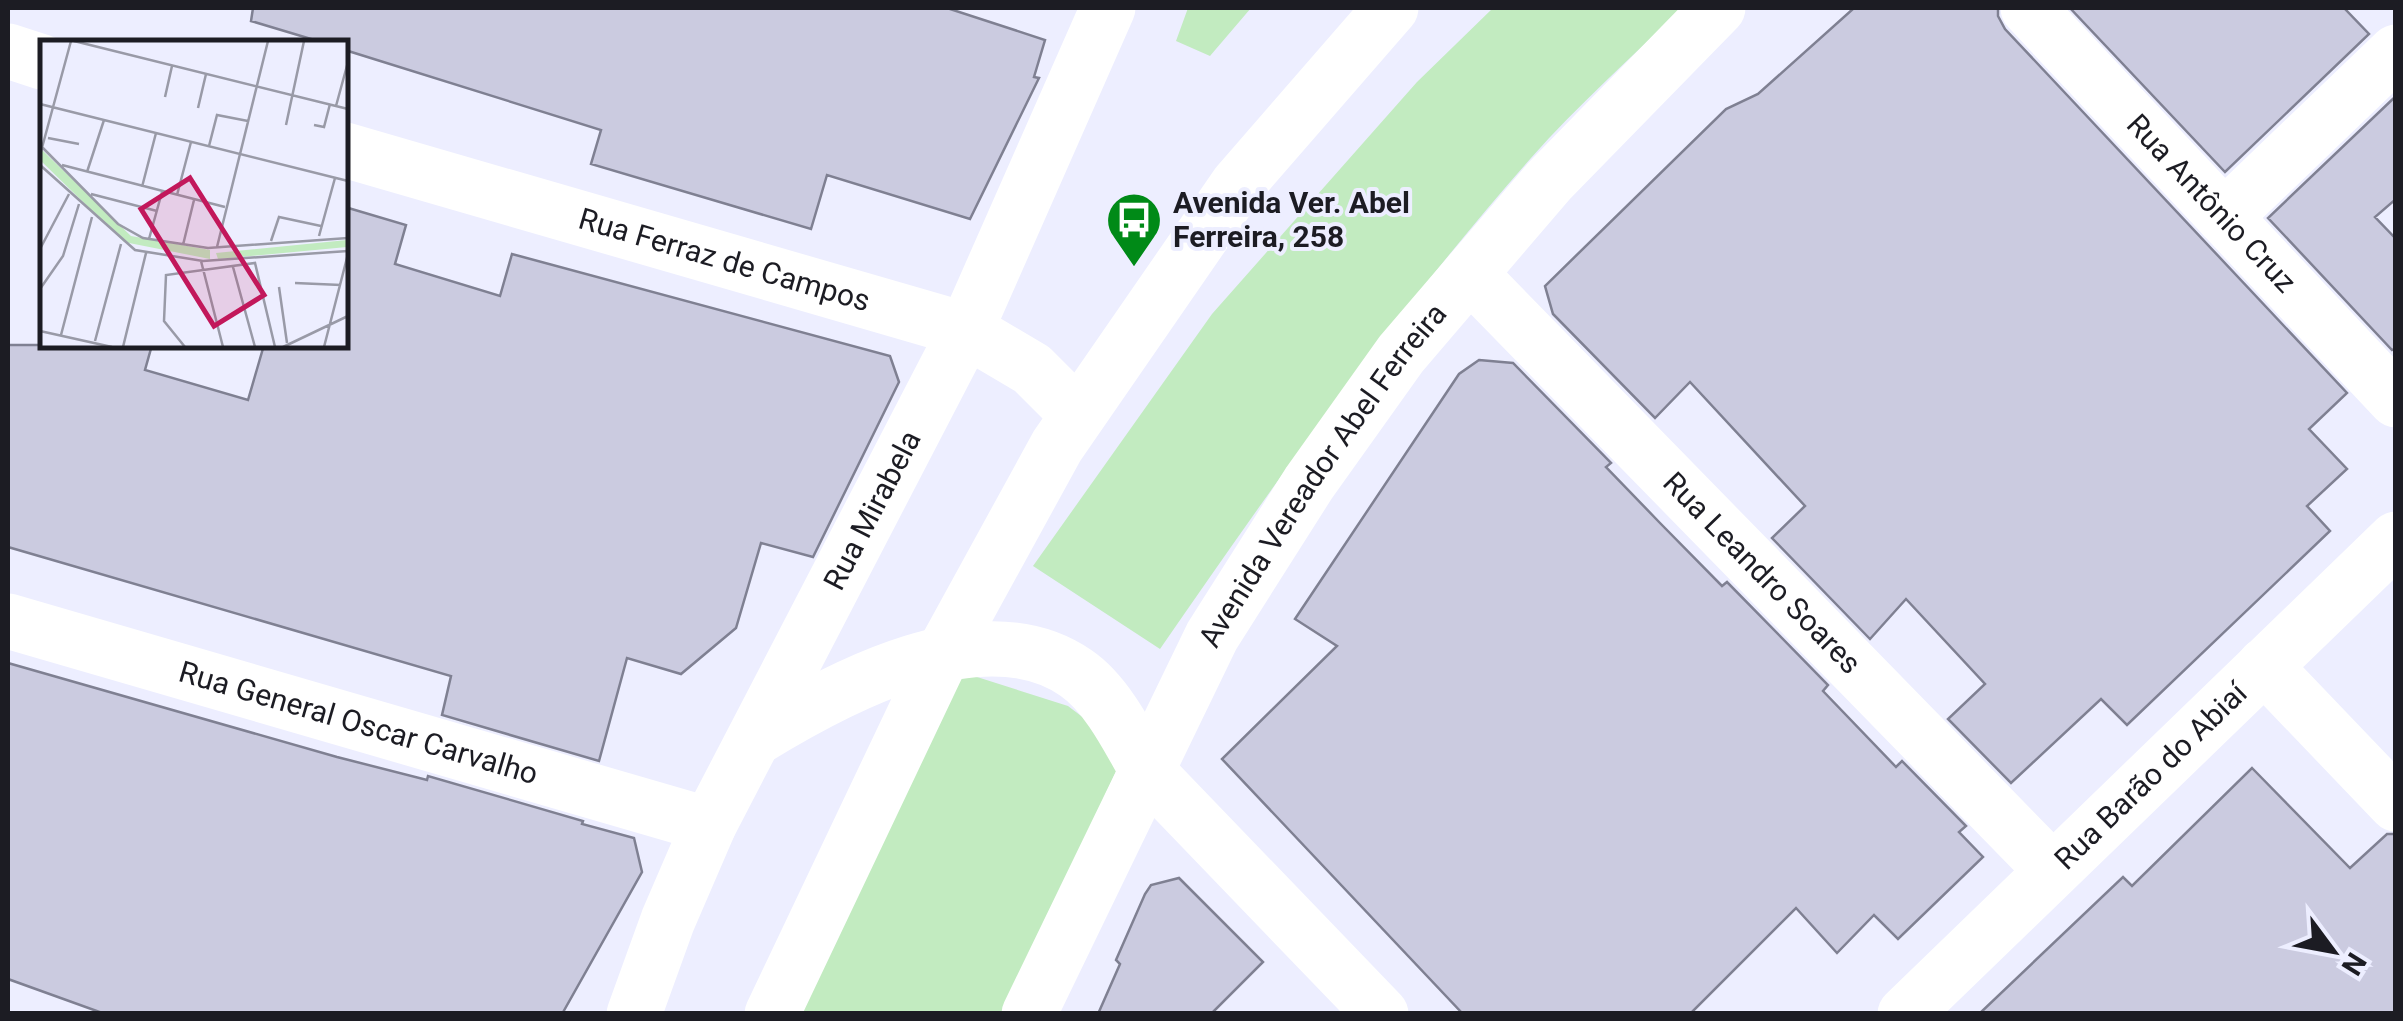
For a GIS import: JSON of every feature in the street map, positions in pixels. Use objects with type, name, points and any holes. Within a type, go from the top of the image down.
[{"type":"street","name":"Rua Mirabela","points":[[634,1014],[668,920],[709,825],[966,330],[1108,8]]},
{"type":"street","points":[[772,1014],[944,652],[1057,446],[1238,184],[1392,8]]},
{"type":"street","name":"Avenida Vereador Abel Ferreira","points":[[1029,1014],[1212,636],[1309,483],[1401,354],[1549,182],[1718,8]]},
{"type":"street","name":"Rua Antônio Cruz","points":[[2028,8],[2396,400]]},
{"type":"street","points":[[8,51],[40,61]]},
{"type":"street","points":[[2224,216],[2396,52]]},
{"type":"street","name":"Rua Ferraz de Campos","points":[[348,151],[966,330],[1032,368],[1078,415]]},
{"type":"street","name":"Rua Leandro Soares","points":[[1470,274],[2052,870]]},
{"type":"street","name":"Rua Barão do Abiaí","points":[[1905,1014],[2396,539]]},
{"type":"street","name":"Rua General Oscar Carvalho","points":[[8,621],[709,825]]},
{"type":"street","points":[[756,738],[815,702],[944,652],[1027,650],[1077,673],[1116,717],[1147,771],[1380,1014]]},
{"type":"street","points":[[2264,666],[2396,804]]},
{"type":"green space","points":[[1188,8],[1251,8],[1210,56],[1176,41]]},
{"type":"green space","points":[[1493,8],[1682,8],[1549,138],[1432,276],[1293,460],[1160,649],[1033,566],[1212,314],[1417,82]]},
{"type":"green space","points":[[955,670],[1068,706],[1126,750],[1004,1013],[802,1014]]},
{"type":"building","points":[[253,8],[947,8],[1045,40],[1034,77],[1039,78],[970,219],[827,175],[811,229],[591,164],[601,130],[348,51],[348,40],[314,40],[251,21]]},
{"type":"building","points":[[1854,8],[1998,8],[2005,29],[2347,393],[2309,429],[2347,469],[2307,506],[2330,531],[2127,725],[2101,699],[2011,783],[1948,719],[1985,684],[1906,599],[1870,639],[1772,538],[1805,506],[1690,382],[1655,418],[1553,314],[1545,286],[1726,109],[1758,94]]},
{"type":"building","points":[[2070,8],[2344,8],[2369,34],[2225,172]]},
{"type":"building","points":[[2396,96],[2396,199],[2375,217],[2396,239],[2396,348],[2392,350],[2268,218]]},
{"type":"building","points":[[348,208],[406,225],[395,264],[500,296],[512,254],[890,356],[899,382],[813,557],[761,543],[736,628],[681,674],[627,658],[599,761],[442,715],[451,676],[8,547],[8,345],[151,348],[145,370],[248,400],[263,348],[348,348]]},
{"type":"building","points":[[1479,360],[1513,363],[1611,463],[1606,467],[1660,523],[1722,586],[1727,582],[1828,685],[1823,691],[1896,767],[1902,761],[1966,826],[1959,832],[1983,857],[1898,939],[1874,915],[1837,953],[1796,908],[1690,1014],[1463,1014],[1222,759],[1337,646],[1295,619],[1459,374]]},
{"type":"building","points":[[8,663],[337,757],[427,780],[428,776],[583,821],[582,824],[634,838],[642,872],[562,1014],[105,1014],[8,979]]},
{"type":"building","points":[[2252,768],[2350,868],[2387,834],[2396,834],[2395,1014],[1979,1014],[2123,877],[2132,886]]},
{"type":"building","points":[[1179,878],[1263,962],[1211,1014],[1098,1014],[1145,894],[1151,885]]},
{"type":"place","name":"Avenida Ver. Abel Ferreira, 258","points":[[1134,269]]}]
